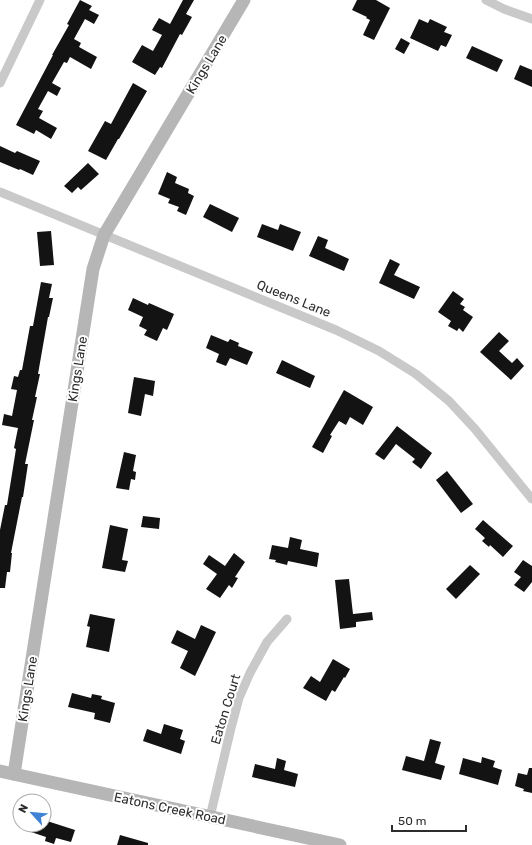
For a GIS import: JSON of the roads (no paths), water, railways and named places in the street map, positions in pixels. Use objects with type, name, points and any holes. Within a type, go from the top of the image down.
[{"type":"street","points":[[0,83],[40,0]]},
{"type":"street","name":"Kings Lane","points":[[14,774],[92,274],[104,235],[244,0]]},
{"type":"street","points":[[486,0],[532,19]]},
{"type":"street","name":"Queens Lane","points":[[0,192],[336,330],[379,351],[416,374],[449,401],[475,429],[532,499]]},
{"type":"street","name":"Eaton Court","points":[[210,817],[239,698],[250,673],[267,642],[287,620]]},
{"type":"street","name":"Eatons Creek Road","points":[[0,771],[340,845]]}]
